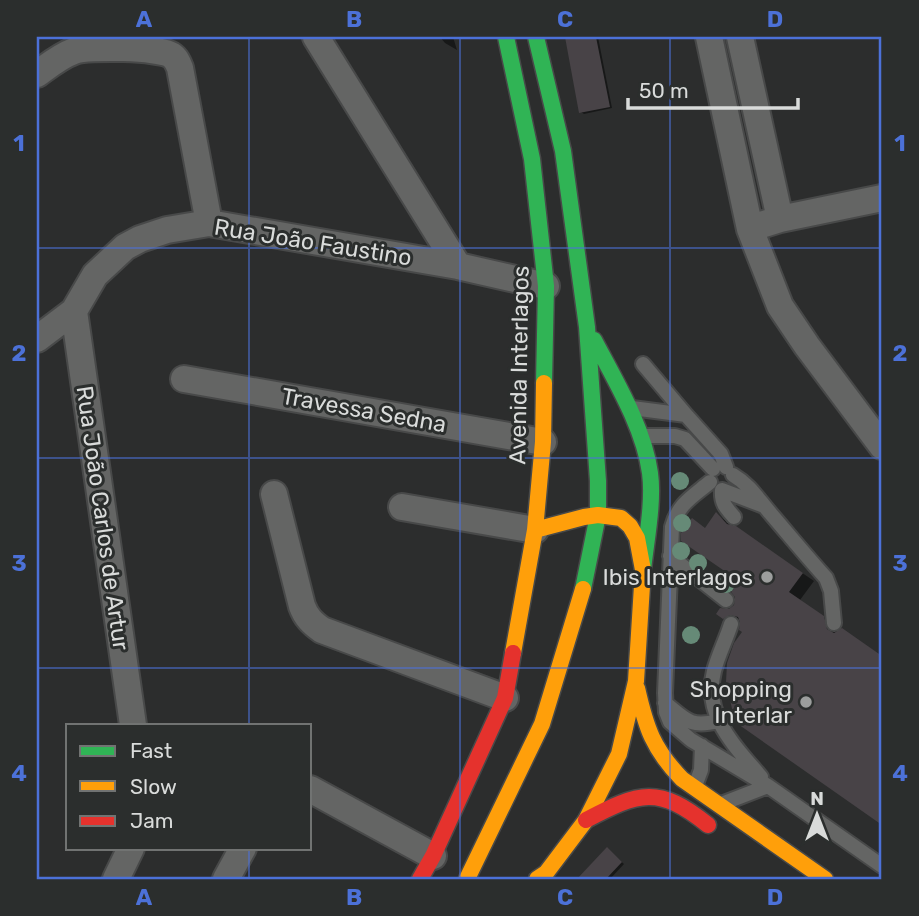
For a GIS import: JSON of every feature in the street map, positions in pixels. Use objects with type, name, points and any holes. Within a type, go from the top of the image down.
[{"type":"main road","name":"Avenida Interlagos","points":[[420,879],[444,856],[505,698],[535,530],[543,442],[546,286],[532,159],[506,37]]},
{"type":"main road","points":[[444,856],[467,879],[542,723],[583,589],[598,515],[587,327],[563,152],[536,37]]},
{"type":"main road","points":[[541,877],[586,821],[619,754],[636,681],[651,491],[650,472],[629,407],[587,327]]},
{"type":"main road","points":[[535,530],[598,515],[621,518],[637,538],[643,570]]},
{"type":"main road","points":[[636,681],[649,736],[668,766],[694,788],[825,879]]},
{"type":"main road","points":[[586,821],[634,797],[668,799],[682,805],[726,838]]},
{"type":"street","points":[[316,37],[458,266]]},
{"type":"street","points":[[709,37],[750,229],[780,306],[882,446]]},
{"type":"street","points":[[740,37],[780,219]]},
{"type":"street","points":[[37,74],[73,51],[92,47],[170,53],[180,68],[209,223]]},
{"type":"street","points":[[750,229],[780,219],[882,198]]},
{"type":"street","name":"Rua João Faustino","points":[[37,339],[74,311],[95,275],[125,247],[167,230],[209,223],[458,266],[546,286]]},
{"type":"street","name":"Rua João Carlos de Artur","points":[[74,311],[133,724]]},
{"type":"street","name":"Travessa Sedna","points":[[184,379],[543,442]]},
{"type":"street","points":[[274,494],[302,606],[313,624],[322,630],[505,698]]},
{"type":"street","points":[[402,507],[535,530]]},
{"type":"street","points":[[312,790],[444,856]]},
{"type":"street","points":[[116,879],[130,850]]},
{"type":"street","points":[[226,879],[242,850]]},
{"type":"lane","points":[[643,364],[721,454],[721,499],[734,517]]},
{"type":"lane","points":[[629,407],[686,415]]},
{"type":"lane","points":[[640,436],[675,436],[685,439],[721,477],[744,481],[826,578],[831,591],[834,623]]},
{"type":"lane","points":[[721,477],[675,513],[672,527],[665,703],[670,722],[691,740],[768,786],[882,866]]},
{"type":"lane","points":[[670,556],[726,600]]},
{"type":"lane","points":[[731,624],[714,671],[712,688],[715,713],[725,734],[768,786]]},
{"type":"lane","points":[[665,703],[686,720],[695,723],[702,725],[719,720]]},
{"type":"lane","points":[[694,788],[701,770],[702,746]]},
{"type":"lane","points":[[719,805],[768,786]]},
{"type":"building","points":[[565,37],[596,37],[610,107],[579,113]]},
{"type":"building","name":"Shopping Interlar","points":[[716,512],[727,524],[736,526],[803,573],[789,592],[824,616],[827,629],[834,633],[842,628],[882,656],[882,825],[735,722],[726,682],[727,663],[734,643],[742,632],[739,630],[738,617],[730,615],[723,619],[716,614],[720,608],[729,609],[734,605],[735,597],[731,592],[739,581],[681,541],[681,533],[692,518],[705,528]]},
{"type":"building","points":[[607,847],[622,862],[606,879],[577,879]]},
{"type":"traffic: fast","points":[[506,37],[532,159],[546,286],[544,383]]},
{"type":"traffic: fast","points":[[536,37],[563,151],[587,327],[598,515],[583,589]]},
{"type":"traffic: fast","points":[[594,340],[628,405],[647,456],[651,496],[643,570]]},
{"type":"traffic: fast","points":[[541,879],[546,873]]},
{"type":"traffic: slow","points":[[513,653],[535,530],[543,442],[544,383]]},
{"type":"traffic: slow","points":[[535,530],[598,515],[621,518],[637,538],[643,570],[636,681],[619,754],[586,820],[546,873],[537,879]]},
{"type":"traffic: slow","points":[[467,879],[542,724],[583,589]]},
{"type":"traffic: slow","points":[[637,688],[657,748],[682,779],[825,879]]},
{"type":"traffic: jam","points":[[420,879],[505,698],[513,653]]},
{"type":"traffic: jam","points":[[586,820],[621,803],[648,797],[676,803],[708,825]]},
{"type":"place","name":"Ibis Interlagos","points":[[767,577]]},
{"type":"place","name":"Shopping Interlar","points":[[806,702]]}]
